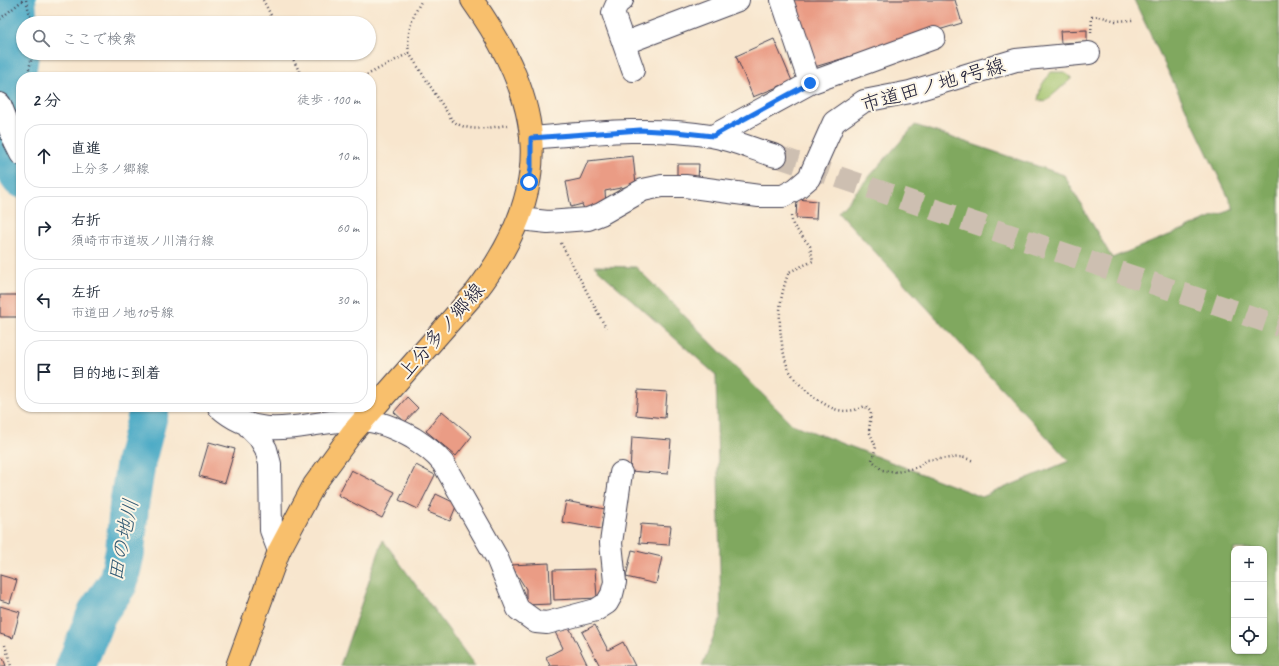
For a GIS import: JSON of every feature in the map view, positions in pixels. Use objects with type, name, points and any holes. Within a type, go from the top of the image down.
[{"type":"main road","name":"上分多ノ郷線","points":[[376,404],[475,293],[493,269],[520,219],[531,167],[531,138],[526,105],[516,76],[496,35],[472,0]]},
{"type":"main road","name":"上分多ノ郷線","points":[[237,666],[279,551],[314,485],[369,412]]},
{"type":"street","points":[[622,0],[617,4],[613,13],[625,43],[633,70]]},
{"type":"street","points":[[625,43],[738,0]]},
{"type":"street","points":[[782,0],[810,83]]},
{"type":"street","points":[[713,136],[810,83],[934,38]]},
{"type":"street","name":"市道田ノ地9号線","points":[[520,219],[548,222],[588,219],[601,214],[643,190],[662,186],[685,186],[759,196],[783,196],[809,178],[834,122],[864,101],[910,92],[1016,60],[1089,53]]},
{"type":"street","points":[[4,113],[16,144]]},
{"type":"street","points":[[531,138],[640,130],[676,132],[713,136],[776,156]]},
{"type":"street","points":[[225,412],[234,419],[248,426],[259,436],[266,449],[270,464],[271,530],[279,551]]},
{"type":"street","points":[[248,426],[268,429],[362,420],[386,425],[400,431],[434,451],[443,463],[497,558],[518,609],[536,622],[547,623],[559,621],[596,610],[607,603],[612,594],[615,582],[611,543],[621,473]]},
{"type":"path","points":[[0,19],[22,0]]},
{"type":"path","points":[[26,0],[30,16]]},
{"type":"path","points":[[263,0],[271,16]]},
{"type":"path","points":[[422,0],[411,25],[407,40],[409,53],[452,120],[458,126],[467,128],[493,128],[512,125]]},
{"type":"path","points":[[1089,53],[1092,17],[1099,16],[1116,21],[1133,20]]},
{"type":"path","points":[[373,72],[409,53]]},
{"type":"path","points":[[28,72],[31,60]]},
{"type":"path","points":[[294,60],[300,72]]},
{"type":"path","points":[[788,193],[793,225],[810,246],[813,261],[789,272],[782,288],[779,323],[786,363],[791,373],[799,383],[824,405],[841,412],[854,411],[864,406],[871,412],[869,431],[876,447],[872,460],[882,470],[897,472],[918,467],[928,460],[962,456],[974,461]]},
{"type":"path","points":[[548,222],[573,264],[606,328]]},
{"type":"path","points":[[5,645],[11,666]]},
{"type":"green space","points":[[1134,0],[1279,0],[1279,666],[702,666],[721,617],[716,375],[594,266],[636,267],[792,424],[982,497],[1069,461],[838,212],[915,125],[1064,175],[1112,258],[1234,209]]},
{"type":"green space","points":[[1051,72],[1064,72],[1072,78],[1045,102],[1038,100],[1041,86]]},
{"type":"green space","points":[[383,540],[475,666],[340,666]]},
{"type":"building","points":[[790,0],[955,0],[962,23],[811,68]]},
{"type":"building","points":[[1087,30],[1087,42],[1061,43],[1060,31]]},
{"type":"building","points":[[774,39],[792,81],[753,97],[736,56]]},
{"type":"building","points":[[633,156],[636,185],[605,191],[606,205],[584,209],[582,204],[571,207],[566,182],[580,179],[588,161]]},
{"type":"building","points":[[677,164],[699,164],[698,179],[677,178]]},
{"type":"building","points":[[797,199],[817,201],[816,219],[796,218]]},
{"type":"building","points":[[0,295],[16,295],[16,317],[0,317]]},
{"type":"building","points":[[638,390],[667,392],[665,418],[636,415]]},
{"type":"building","points":[[407,397],[418,408],[405,422],[394,412]]},
{"type":"building","points":[[442,411],[472,436],[456,456],[426,431]]},
{"type":"building","points":[[632,437],[671,440],[668,474],[630,471]]},
{"type":"building","points":[[209,442],[235,449],[225,483],[199,476]]},
{"type":"building","points":[[416,465],[435,475],[418,509],[399,500]]},
{"type":"building","points":[[351,470],[395,492],[382,518],[338,495]]},
{"type":"building","points":[[436,494],[457,504],[450,521],[428,512]]},
{"type":"building","points":[[566,501],[605,509],[601,529],[562,522]]},
{"type":"building","points":[[641,524],[671,526],[669,545],[639,543]]},
{"type":"building","points":[[632,550],[662,557],[656,584],[626,577]]},
{"type":"building","points":[[549,563],[551,604],[526,605],[526,589],[511,565]]},
{"type":"building","points":[[595,569],[597,598],[554,600],[553,570]]},
{"type":"building","points":[[0,575],[17,580],[10,603],[0,600]]},
{"type":"building","points":[[0,606],[20,612],[13,638],[0,634]]},
{"type":"building","points":[[568,625],[588,666],[550,666],[546,657],[563,648],[555,632]]},
{"type":"building","points":[[595,625],[608,650],[623,642],[635,666],[600,666],[582,632]]},
{"type":"building","points":[[3,658],[6,666],[0,666],[0,659]]},
{"type":"waterway","name":"田の地川","points":[[16,0],[17,16]]},
{"type":"waterway","name":"田の地川","points":[[16,72],[18,60]]},
{"type":"waterway","name":"田の地川","points":[[0,113],[15,81],[16,75]]},
{"type":"waterway","name":"田の地川","points":[[0,135],[6,156],[16,171]]},
{"type":"waterway","name":"田の地川","points":[[76,666],[97,613],[118,583],[125,552],[129,506],[136,461],[149,412]]},
{"type":"tunnel","points":[[776,156],[1279,326]]},
{"type":"route","points":[[529,182],[532,154],[531,138],[640,130],[713,136],[810,83]]}]
